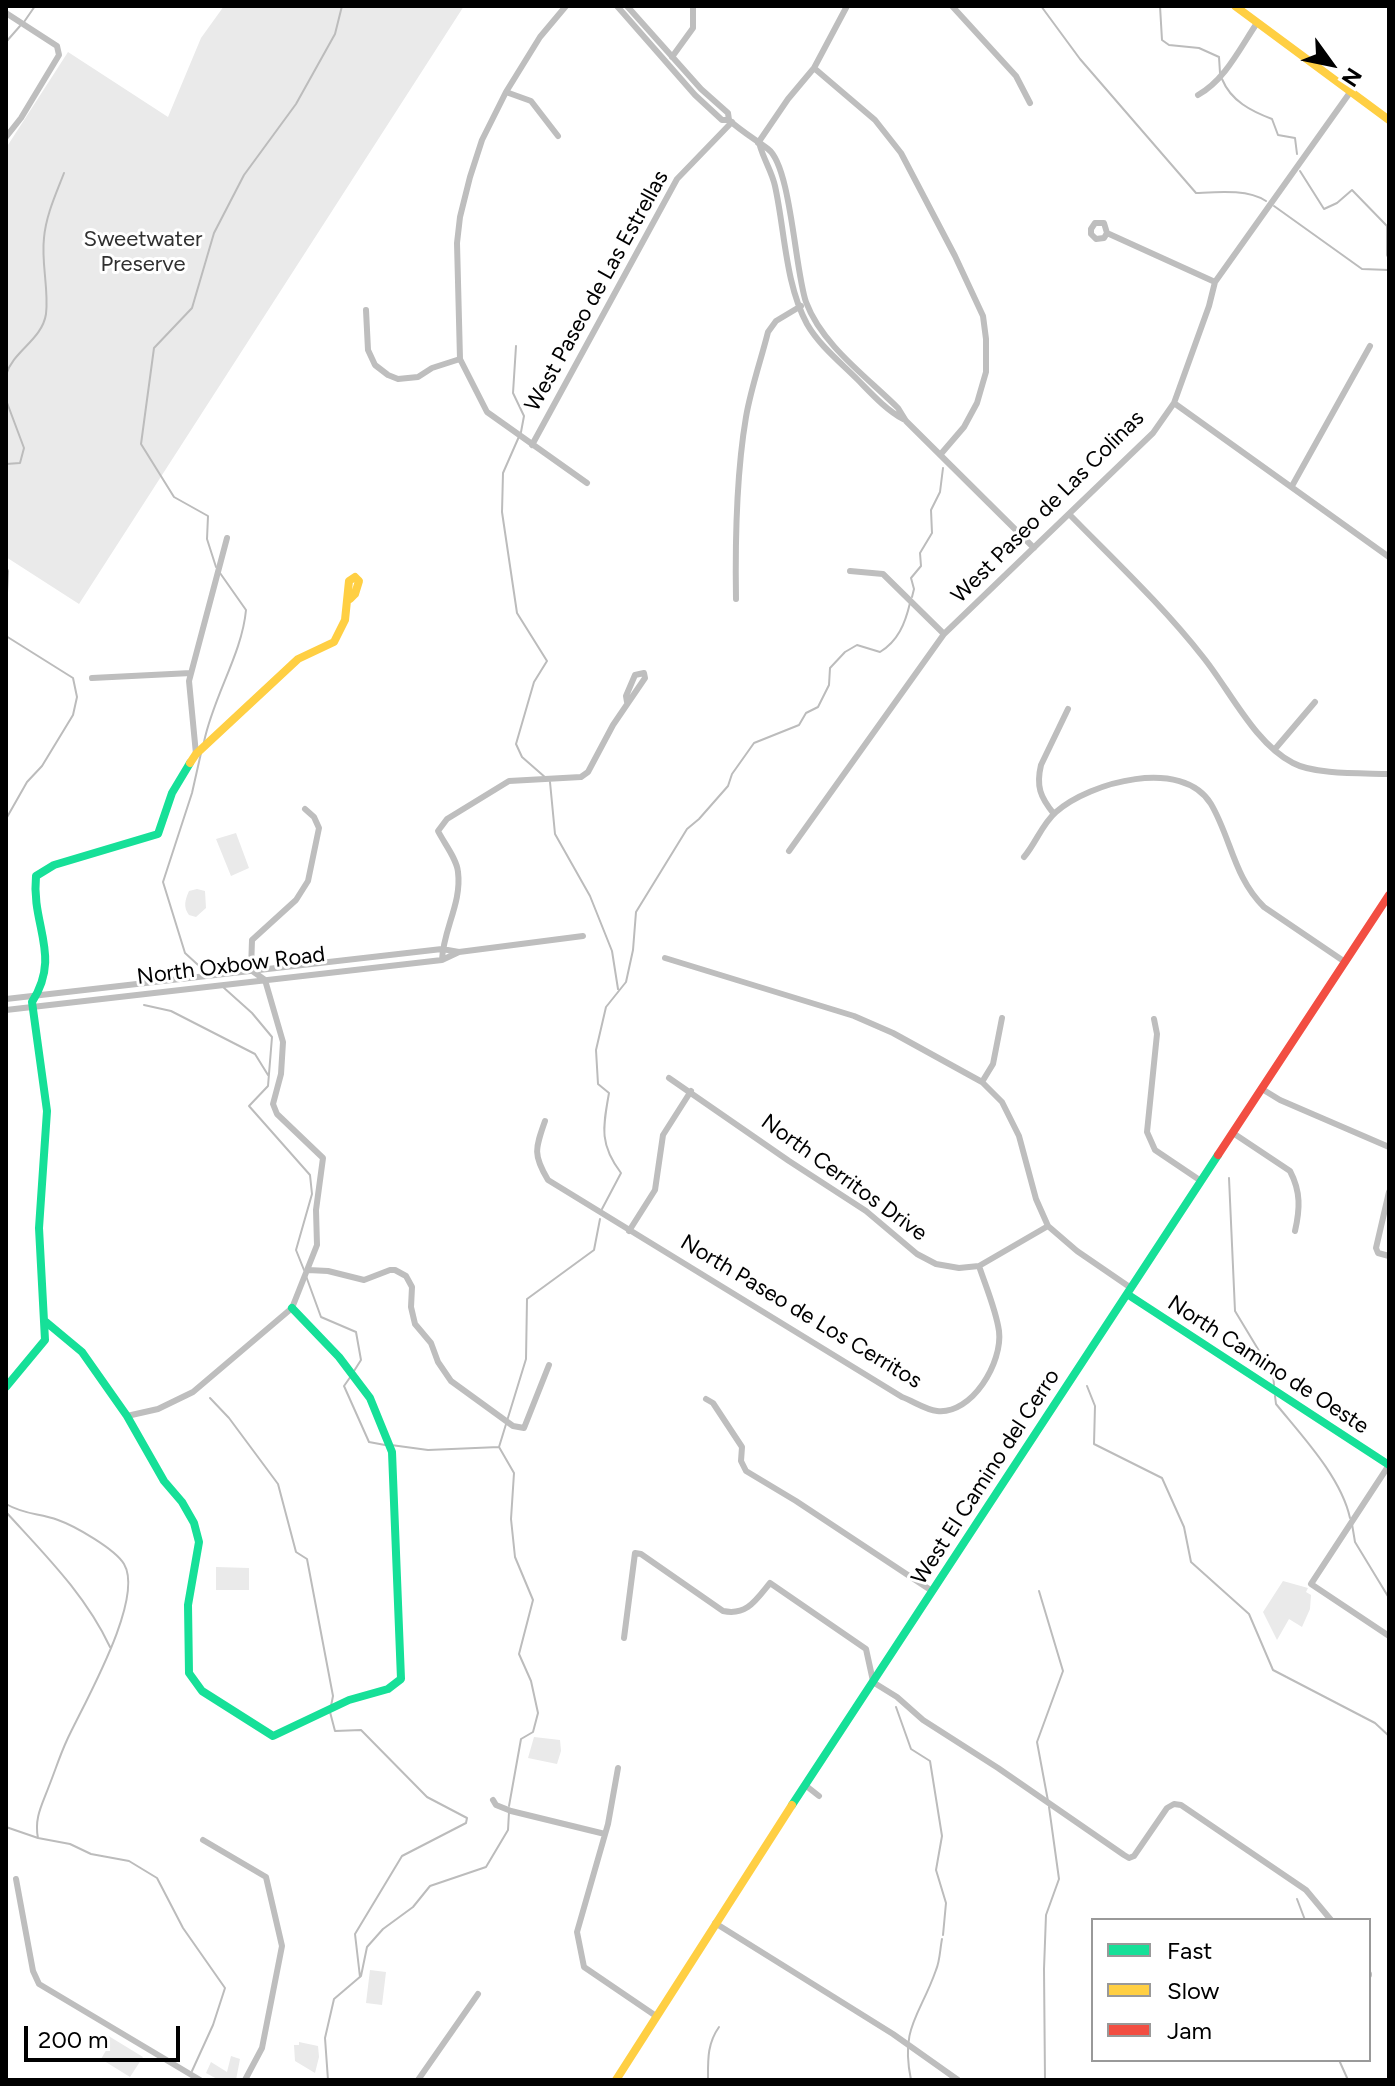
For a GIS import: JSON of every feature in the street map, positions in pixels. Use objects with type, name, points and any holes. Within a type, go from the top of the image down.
[{"type":"street","points":[[566,6],[540,37],[506,92],[482,140],[460,217],[457,243],[460,359],[487,412],[587,483]]},
{"type":"street","points":[[617,6],[670,59]]},
{"type":"street","points":[[627,6],[695,95],[722,120],[731,121],[759,145],[775,185],[789,263],[808,325],[819,341],[892,413],[906,421],[1034,548]]},
{"type":"street","points":[[670,59],[693,28],[693,6]]},
{"type":"street","points":[[759,145],[788,99],[814,68],[847,6]]},
{"type":"street","points":[[952,6],[1016,76],[1030,103]]},
{"type":"street","points":[[1235,6],[1389,120]]},
{"type":"street","points":[[6,13],[57,46],[59,55],[6,137]]},
{"type":"street","points":[[1198,95],[1212,88],[1257,23]]},
{"type":"street","points":[[814,68],[875,120],[901,153],[983,316],[986,372],[977,403],[964,427],[940,455]]},
{"type":"street","name":"West Paseo de Las Colinas","points":[[789,851],[944,634],[1153,433],[1174,403],[1215,282],[1351,91]]},
{"type":"street","points":[[506,92],[531,101],[558,136]]},
{"type":"street","name":"West Paseo de Las Estrellas","points":[[532,445],[677,179],[731,121]]},
{"type":"street","points":[[1107,233],[1215,282]]},
{"type":"street","points":[[736,599],[736,536],[747,415],[768,332],[776,321],[803,305]]},
{"type":"street","points":[[366,310],[368,350],[375,365],[388,375],[398,379],[418,377],[432,368],[460,359]]},
{"type":"street","points":[[1292,486],[1370,346]]},
{"type":"street","points":[[1174,403],[1389,557]]},
{"type":"street","points":[[1070,515],[1179,629],[1261,736],[1285,759],[1306,768],[1389,774]]},
{"type":"street","points":[[196,754],[189,681],[227,538]]},
{"type":"street","points":[[850,571],[883,574],[944,634]]},
{"type":"street","points":[[6,1387],[45,1340],[39,1228],[47,1111],[32,1002],[38,996],[48,962],[32,893],[36,876],[54,865],[158,834],[172,793],[196,754],[298,659],[334,642],[343,627],[350,599]]},
{"type":"street","points":[[92,678],[191,673]]},
{"type":"street","points":[[442,960],[442,949],[458,897],[458,869],[438,831],[440,826],[509,781],[581,777],[588,772],[627,702]]},
{"type":"street","points":[[1275,749],[1315,702]]},
{"type":"street","points":[[1054,814],[1039,790],[1039,774],[1068,709]]},
{"type":"street","points":[[1024,857],[1054,814],[1093,790],[1155,777],[1170,778],[1193,786],[1211,805],[1239,874],[1254,898],[1345,962]]},
{"type":"street","points":[[127,1416],[158,1409],[193,1392],[292,1308],[317,1245],[316,1210],[323,1158],[277,1114],[273,1104],[281,1074],[283,1042],[265,980],[251,970],[252,940],[296,900],[308,881],[319,828],[314,817],[305,809]]},
{"type":"street","name":"West El Camino del Cerro","points":[[616,2080],[805,1785],[1388,899]]},
{"type":"street","name":"North Oxbow Road","points":[[6,999],[442,949],[459,952],[583,936]]},
{"type":"street","name":"North Oxbow Road","points":[[6,1010],[442,960],[459,952]]},
{"type":"street","name":"North Camino de Oeste","points":[[665,958],[854,1016],[893,1033],[982,1082],[1002,1102],[1019,1136],[1036,1199],[1048,1226],[1129,1291],[1389,1465]]},
{"type":"street","points":[[982,1082],[993,1064],[1002,1018]]},
{"type":"street","points":[[1154,1019],[1157,1034],[1147,1132],[1155,1150],[1201,1181]]},
{"type":"street","name":"North Cerritos Drive","points":[[669,1078],[866,1211],[917,1254],[948,1266],[979,1266]]},
{"type":"street","points":[[1262,1089],[1280,1100],[1389,1147]]},
{"type":"street","points":[[629,1231],[655,1190],[663,1135],[691,1091]]},
{"type":"street","name":"North Paseo de Los Cerritos","points":[[545,1121],[536,1160],[548,1180],[902,1397],[937,1411],[955,1408],[971,1398],[994,1368],[999,1350],[999,1331],[979,1266]]},
{"type":"street","points":[[1233,1133],[1290,1171],[1296,1181],[1300,1202],[1295,1231]]},
{"type":"street","points":[[1389,1192],[1376,1243],[1378,1253],[1389,1256]]},
{"type":"street","points":[[979,1266],[1048,1226]]},
{"type":"street","points":[[308,1270],[328,1271],[364,1280],[390,1270],[406,1276],[412,1287],[411,1307],[415,1324],[431,1343],[444,1373],[513,1426],[524,1428],[527,1425],[532,1403],[549,1365]]},
{"type":"street","points":[[46,1322],[82,1352],[127,1416],[164,1481],[182,1502],[194,1523],[199,1542],[188,1605],[189,1673],[202,1691],[273,1736],[289,1731],[336,1704],[386,1691],[401,1679],[392,1452],[370,1398],[339,1357],[292,1308]]},
{"type":"street","points":[[706,1399],[713,1403],[742,1447],[741,1461],[746,1471],[932,1591]]},
{"type":"street","points":[[1389,1465],[1311,1584],[1389,1636]]},
{"type":"street","points":[[624,1638],[630,1608],[633,1555],[639,1553],[723,1611],[748,1609],[770,1583],[866,1649],[873,1681],[923,1720],[1129,1858],[1140,1849],[1167,1808],[1174,1804],[1181,1805],[1300,1885],[1329,1918]]},
{"type":"street","points":[[618,1768],[605,1834],[577,1932],[580,1954],[584,1967],[590,1973],[656,2016]]},
{"type":"street","points":[[805,1785],[819,1796]]},
{"type":"street","points":[[493,1800],[496,1805],[509,1811],[605,1834]]},
{"type":"street","points":[[203,1840],[266,1877],[282,1946],[262,2048],[245,2080]]},
{"type":"street","points":[[16,1879],[33,1971],[39,1984],[200,2080]]},
{"type":"street","points":[[715,1923],[893,2034],[958,2080]]},
{"type":"street","points":[[418,2080],[478,1994]]},
{"type":"green space","name":"Sweetwater Preserve","points":[[224,6],[464,6],[79,604],[6,557],[6,148],[68,52],[168,117],[201,38]]},
{"type":"green space","points":[[236,833],[249,868],[231,876],[216,839]]},
{"type":"green space","points":[[189,891],[205,891],[206,908],[196,917],[189,915],[185,903]]},
{"type":"green space","points":[[216,1567],[249,1568],[249,1590],[216,1590]]},
{"type":"green space","points":[[1283,1581],[1308,1588],[1310,1609],[1302,1627],[1289,1619],[1277,1640],[1263,1612]]},
{"type":"green space","points":[[534,1737],[560,1740],[557,1764],[528,1758]]},
{"type":"green space","points":[[370,1970],[386,1972],[382,2005],[366,2003]]},
{"type":"green space","points":[[107,2035],[143,2057],[130,2077],[101,2059],[108,2047],[102,2042]]},
{"type":"green space","points":[[299,2042],[318,2046],[315,2073],[295,2061],[294,2045],[299,2045]]},
{"type":"green space","points":[[231,2056],[240,2059],[236,2080],[219,2080],[206,2073],[211,2062],[227,2072]]},
{"type":"waterway","points":[[24,22],[35,6]]},
{"type":"waterway","points":[[216,567],[207,539],[208,516],[174,497],[141,444],[154,348],[192,308],[214,233],[244,175],[296,104],[335,34],[342,6]]},
{"type":"waterway","points":[[1041,6],[1080,59],[1196,193],[1241,193],[1266,201]]},
{"type":"waterway","points":[[1160,6],[1162,40],[1169,45],[1199,48],[1219,57],[1220,73]]},
{"type":"waterway","points":[[6,42],[20,26]]},
{"type":"waterway","points":[[1222,79],[1242,104],[1272,119],[1278,135],[1295,138],[1297,154]]},
{"type":"waterway","points":[[1300,171],[1324,209],[1352,190],[1387,226],[1389,259]]},
{"type":"waterway","points":[[6,375],[15,359],[39,331],[46,314],[45,229],[64,173]]},
{"type":"waterway","points":[[1274,206],[1362,269],[1389,270]]},
{"type":"waterway","points":[[516,346],[513,393],[524,416],[521,432],[503,473],[502,512],[517,613],[547,661],[534,682],[516,744],[522,757],[546,778]]},
{"type":"waterway","points":[[6,400],[24,448],[20,463],[6,464]]},
{"type":"waterway","points":[[912,597],[914,589],[911,578],[921,566],[920,553],[932,533],[931,510],[940,492],[943,468]]},
{"type":"waterway","points":[[6,567],[6,615]]},
{"type":"waterway","points":[[204,742],[239,643],[246,610],[220,573]]},
{"type":"waterway","points":[[602,1209],[621,1173],[609,1153],[604,1135],[609,1093],[598,1084],[596,1050],[606,1007],[626,982],[633,950],[636,912],[687,829],[728,786],[732,774],[754,743],[799,725],[806,713],[818,707],[829,685],[830,668],[845,652],[857,645],[880,652],[892,643],[906,618],[910,603]]},
{"type":"waterway","points":[[6,636],[73,678],[77,697],[73,715],[6,819]]},
{"type":"waterway","points":[[201,753],[192,793],[163,882],[185,953],[209,975]]},
{"type":"waterway","points":[[550,782],[555,834],[590,896],[612,951],[618,989]]},
{"type":"waterway","points":[[223,987],[252,1013],[272,1037],[268,1086],[249,1106],[310,1175],[312,1194],[296,1250],[304,1270]]},
{"type":"waterway","points":[[144,1005],[171,1011],[255,1054],[268,1075]]},
{"type":"waterway","points":[[1229,1178],[1235,1311],[1273,1374],[1274,1385]]},
{"type":"waterway","points":[[509,1806],[521,1739],[533,1732],[538,1713],[531,1681],[519,1654],[533,1600],[515,1557],[511,1519],[514,1473],[499,1447],[526,1359],[527,1299],[594,1250],[600,1219]]},
{"type":"waterway","points":[[306,1276],[321,1317],[356,1332],[361,1360],[354,1371]]},
{"type":"waterway","points":[[351,1376],[344,1386],[369,1442],[385,1445]]},
{"type":"waterway","points":[[1087,1386],[1095,1406],[1094,1444],[1162,1478],[1184,1527],[1191,1562],[1249,1614],[1273,1670],[1375,1723],[1389,1736]]},
{"type":"waterway","points":[[1275,1396],[1276,1404],[1329,1472],[1350,1518]]},
{"type":"waterway","points":[[210,1398],[229,1418],[278,1484],[296,1552],[307,1559],[333,1696],[331,1706]]},
{"type":"waterway","points":[[391,1445],[428,1450],[499,1447]]},
{"type":"waterway","points":[[6,1504],[74,1527],[104,1545],[124,1564],[128,1580],[119,1626],[60,1757],[39,1812],[38,1838],[70,1844],[91,1854],[129,1861],[157,1878],[183,1928],[225,1988],[213,2025],[192,2071]]},
{"type":"waterway","points":[[6,1512],[76,1592],[110,1647]]},
{"type":"waterway","points":[[1352,1524],[1355,1542],[1389,1598]]},
{"type":"waterway","points":[[1039,1591],[1063,1671],[1037,1742],[1048,1801]]},
{"type":"waterway","points":[[896,1707],[911,1749],[930,1761],[942,1836],[936,1870],[946,1903],[943,1935]]},
{"type":"waterway","points":[[330,1712],[335,1731],[361,1730],[427,1797],[467,1818],[466,1823],[402,1856],[355,1934],[360,1977]]},
{"type":"waterway","points":[[1045,2080],[1046,1915],[1059,1879],[1049,1807]]},
{"type":"waterway","points":[[328,2080],[325,2038],[334,1999],[361,1976],[367,1947],[383,1929],[413,1907],[430,1886],[486,1867],[508,1830],[509,1812]]},
{"type":"waterway","points":[[6,1827],[38,1838]]},
{"type":"waterway","points":[[1297,1899],[1304,1918]]},
{"type":"waterway","points":[[911,2080],[908,2062],[910,2034],[937,1966],[942,1939]]},
{"type":"waterway","points":[[708,2080],[710,2046],[719,2027]]},
{"type":"waterway","points":[[1340,2062],[1348,2080]]},
{"type":"traffic: fast","points":[[6,1387],[45,1340],[39,1228],[47,1111],[32,1002],[41,985],[45,955],[37,910],[36,876],[54,865],[158,834],[172,793],[190,763]]},
{"type":"traffic: fast","points":[[792,1805],[1218,1155]]},
{"type":"traffic: fast","points":[[1127,1294],[1389,1465]]},
{"type":"traffic: fast","points":[[46,1322],[82,1352],[127,1416],[164,1481],[182,1502],[194,1523],[199,1542],[188,1605],[189,1673],[202,1691],[273,1736],[349,1700],[388,1689],[401,1679],[392,1452],[370,1398],[339,1357],[292,1308]]},
{"type":"traffic: slow","points":[[1235,6],[1389,120]]},
{"type":"traffic: slow","points":[[190,763],[298,659],[334,642],[345,620],[349,581],[355,577],[359,581],[350,599]]},
{"type":"traffic: slow","points":[[616,2080],[792,1805]]},
{"type":"traffic: jam","points":[[1218,1155],[1389,895]]}]
